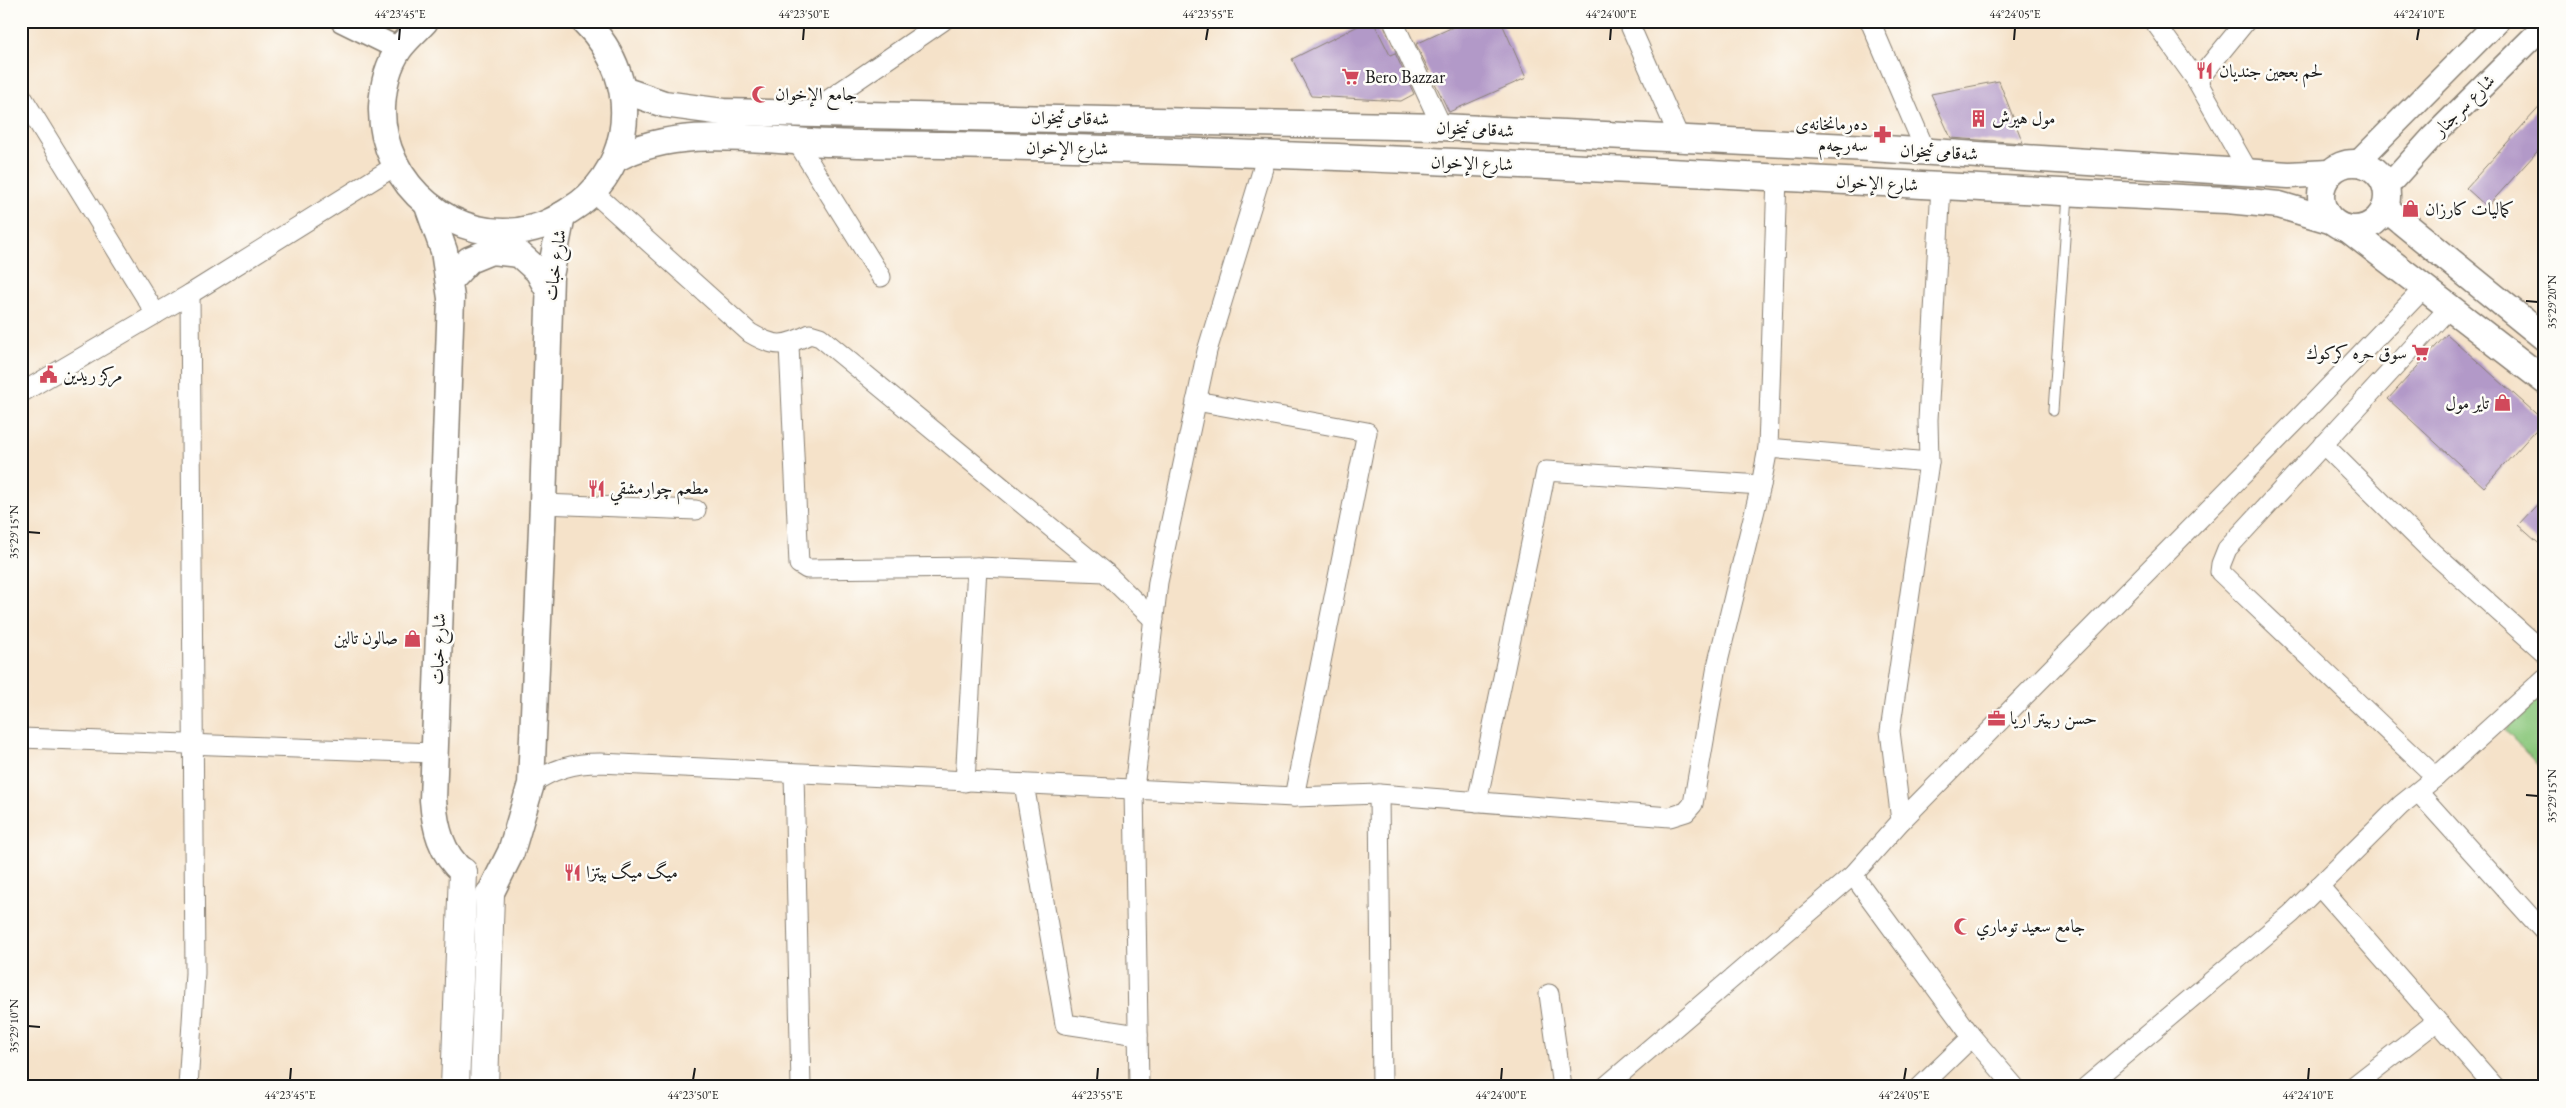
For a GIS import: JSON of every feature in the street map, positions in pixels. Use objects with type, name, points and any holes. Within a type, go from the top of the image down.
[{"type":"main road","points":[[425,21],[399,49],[388,71],[383,95],[382,119],[386,143],[395,166],[409,188],[428,206],[446,218],[488,231],[510,232],[532,229],[552,222],[583,202],[593,192],[615,158],[624,125],[623,90],[617,69],[608,49],[584,21]]},
{"type":"main road","name":"شەقامی ئیخوان","points":[[623,90],[664,104],[722,112],[806,115],[1049,117],[1442,127],[1926,152],[2289,174],[2329,173]]},
{"type":"main road","points":[[664,104],[657,115],[656,121],[658,129],[670,139]]},
{"type":"main road","points":[[1593,168],[1594,134]]},
{"type":"main road","name":"شارع الإخوان","points":[[615,158],[641,146],[670,139],[711,138],[797,142],[1106,148],[1593,168],[2253,201],[2279,205],[2339,224]]},
{"type":"main road","points":[[2545,338],[2386,198],[2376,171],[2357,163],[2347,164],[2329,173],[2321,192],[2324,212],[2545,381]]},
{"type":"main road","points":[[2339,224],[2357,229],[2374,223],[2386,198]]},
{"type":"main road","name":"شارع خبات","points":[[428,206],[444,251],[449,282],[450,321],[433,800],[438,832],[449,858],[462,872],[455,1087]]},
{"type":"main road","name":"شارع خبات","points":[[484,1087],[490,894],[511,852],[531,784],[543,504],[549,290],[554,248],[562,215]]},
{"type":"main road","points":[[449,282],[469,260],[491,251],[519,254],[538,270],[549,290]]},
{"type":"street","points":[[342,21],[399,49]]},
{"type":"street","points":[[806,115],[942,21]]},
{"type":"street","points":[[1393,21],[1442,127]]},
{"type":"street","points":[[1628,21],[1680,139]]},
{"type":"street","points":[[1870,21],[1926,152]]},
{"type":"street","points":[[2154,21],[2196,81],[2248,171]]},
{"type":"street","points":[[2196,81],[2246,21]]},
{"type":"street","name":"شارع سرجنار","points":[[2357,163],[2408,114],[2498,21]]},
{"type":"street","name":"شارع سرجنار","points":[[2386,198],[2434,136],[2545,25]]},
{"type":"street","points":[[21,95],[156,314]]},
{"type":"street","points":[[2408,114],[2434,136]]},
{"type":"street","points":[[797,142],[880,277]]},
{"type":"street","points":[[1139,1087],[1134,789],[1158,582],[1207,351],[1267,155]]},
{"type":"street","points":[[21,393],[190,294],[395,166]]},
{"type":"street","points":[[531,784],[563,767],[582,763],[1294,797],[1379,794],[1670,817],[1686,812],[1693,804],[1717,666],[1761,485],[1768,448],[1777,177]]},
{"type":"street","points":[[1901,821],[1890,731],[1929,462],[1928,420],[1941,186]]},
{"type":"street","points":[[593,192],[750,333],[768,344],[789,345],[810,334],[820,337],[1105,572],[1154,620]]},
{"type":"street","points":[[1605,1087],[1853,875],[1901,821],[2300,417],[2424,287]]},
{"type":"street","points":[[188,1087],[195,973],[195,743],[190,294]]},
{"type":"street","points":[[2436,777],[2220,572],[2227,549],[2450,307]]},
{"type":"street","points":[[789,345],[799,564],[807,569],[977,567],[1105,572]]},
{"type":"street","points":[[1196,401],[1366,432],[1294,797]]},
{"type":"street","points":[[2324,444],[2432,552],[2545,653]]},
{"type":"street","points":[[1768,448],[1929,462]]},
{"type":"street","points":[[1477,802],[1546,471],[1761,485]]},
{"type":"street","points":[[543,504],[696,510]]},
{"type":"street","points":[[965,782],[977,567]]},
{"type":"street","points":[[2086,1087],[2291,914],[2401,805],[2436,777],[2545,678]]},
{"type":"street","points":[[21,738],[434,752]]},
{"type":"street","points":[[794,773],[800,1087]]},
{"type":"street","points":[[1024,784],[1065,1024],[1138,1036]]},
{"type":"street","points":[[2418,792],[2545,933]]},
{"type":"street","points":[[1379,794],[1382,1087]]},
{"type":"street","points":[[1853,875],[1972,1037],[2015,1087]]},
{"type":"street","points":[[2320,886],[2436,1022],[2495,1087]]},
{"type":"street","points":[[1549,994],[1562,1087]]},
{"type":"street","points":[[2357,1087],[2355,1084],[2436,1022]]},
{"type":"street","points":[[1920,1087],[1972,1037]]},
{"type":"lane","points":[[2053,411],[2068,192]]},
{"type":"green space","points":[[2545,693],[2545,773],[2505,730]]},
{"type":"building","name":"Bero Bazzar","points":[[1368,21],[1373,21],[1390,55],[1395,53],[1414,94],[1401,101],[1311,96],[1292,59]]},
{"type":"building","points":[[1466,21],[1501,21],[1526,78],[1449,112],[1416,44]]},
{"type":"building","name":"مول هيرش","points":[[1999,81],[2023,143],[1951,138],[1931,94]]},
{"type":"building","points":[[2545,101],[2545,143],[2487,207],[2466,188]]},
{"type":"building","points":[[2447,334],[2544,421],[2484,487],[2388,399]]},
{"type":"building","points":[[2545,496],[2545,549],[2518,525]]},
{"type":"place","name":"لحم بعجين جنديان","points":[[2205,71]]},
{"type":"place","name":"Bero Bazzar","points":[[1351,77]]},
{"type":"place","name":"جامع الإخوان","points":[[761,94]]},
{"type":"place","name":"مول هيرش","points":[[1978,118]]},
{"type":"place","name":"دەرمانخانەی سەرچەم","points":[[1882,134]]},
{"type":"place","name":"كمالیات كارزان","points":[[2411,209]]},
{"type":"place","name":"سوق حره كركوك","points":[[2421,353]]},
{"type":"place","name":"مركز ريدين","points":[[49,375]]},
{"type":"place","name":"تاير مول","points":[[2503,403]]},
{"type":"place","name":"مطعم چوارمشقي","points":[[596,488]]},
{"type":"place","name":"صالون تالين","points":[[412,638]]},
{"type":"place","name":"حسن ربيتر اريا","points":[[1996,718]]},
{"type":"place","name":"ميگ ميگ بيتزا","points":[[572,872]]},
{"type":"place","name":"جامع سعيد توماري","points":[[1962,926]]}]
